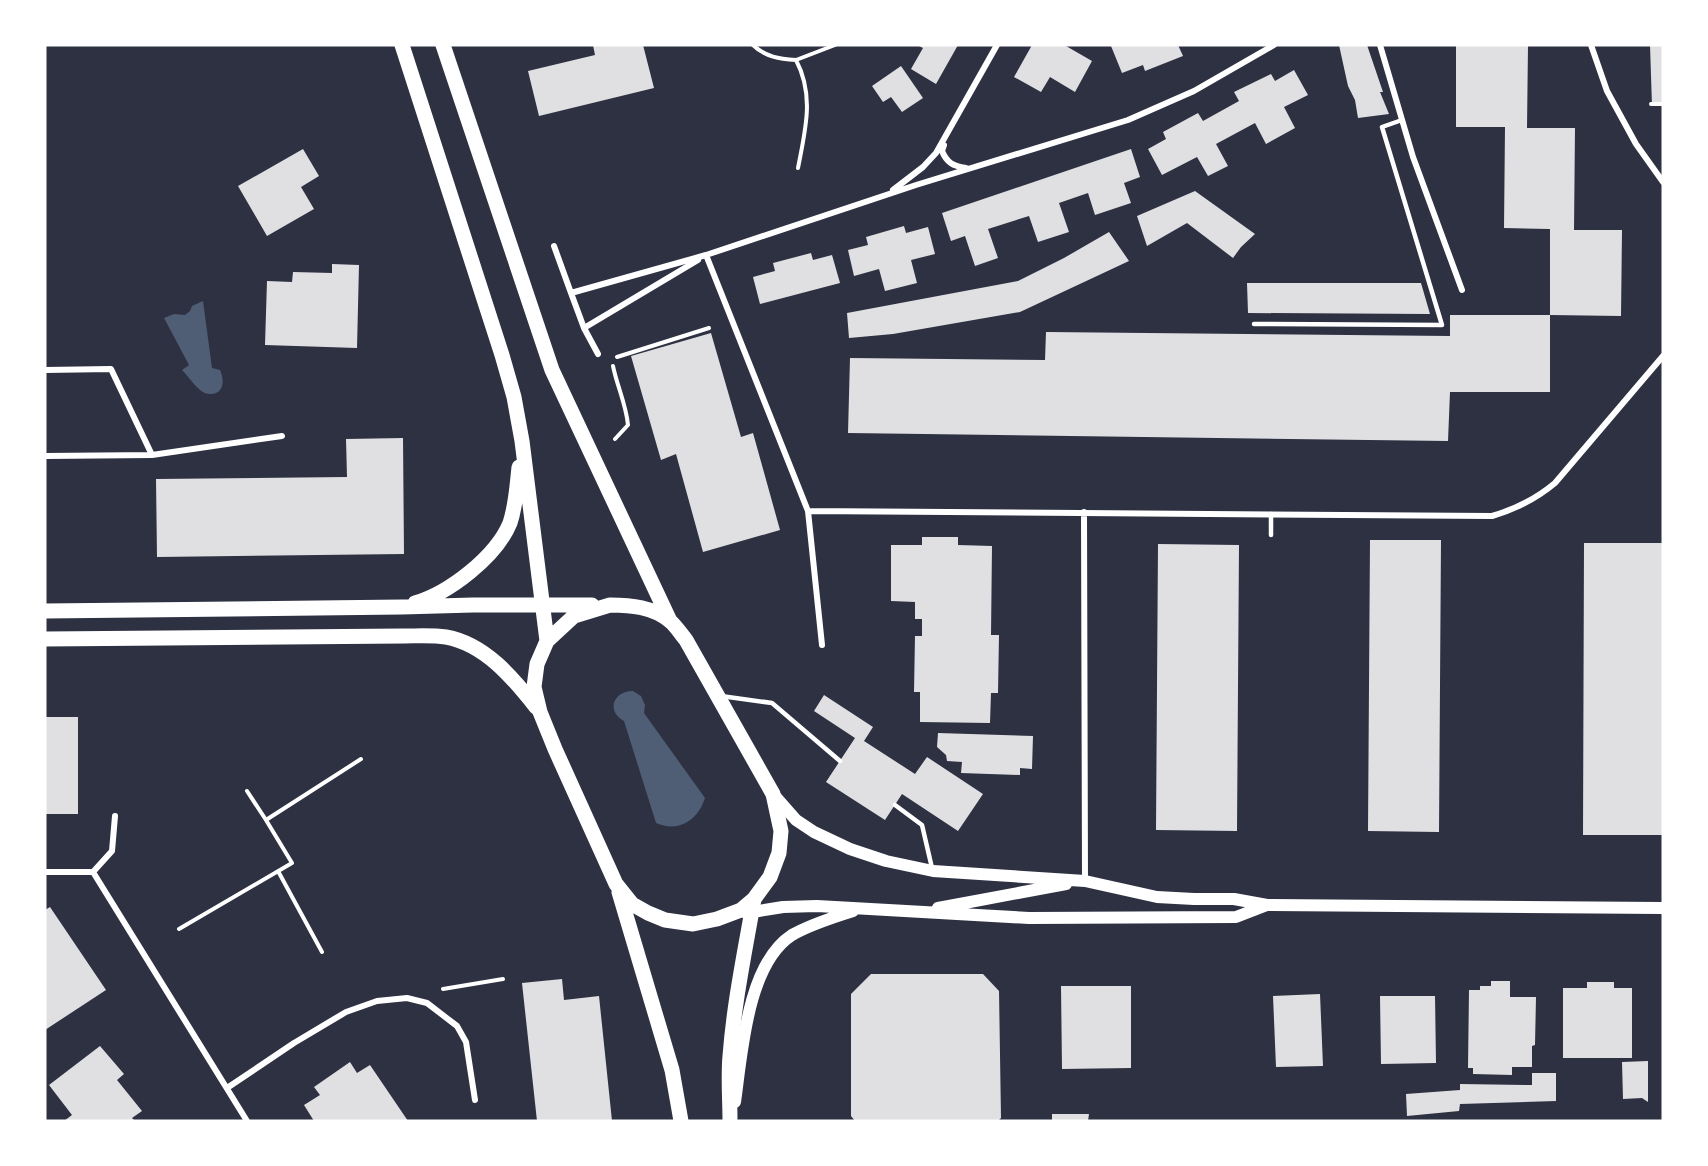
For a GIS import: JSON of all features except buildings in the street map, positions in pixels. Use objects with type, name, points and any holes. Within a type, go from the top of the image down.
[{"type":"main road","points":[[402,45],[514,397],[522,441],[547,641]]},
{"type":"main road","points":[[443,45],[552,370],[595,465],[670,621],[686,640],[773,794],[796,820],[841,845],[886,861],[933,871],[1085,881],[1157,897],[1234,899],[1267,906],[1663,908]]},
{"type":"main road","points":[[402,607],[421,601],[460,579],[478,565],[501,538],[509,523],[516,498],[522,441]]},
{"type":"main road","points":[[610,605],[574,616],[547,641],[537,664],[534,687],[541,715],[616,884],[672,1070],[681,1121]]},
{"type":"main road","points":[[45,611],[634,605],[670,621]]},
{"type":"main road","points":[[45,639],[445,637],[470,646],[502,668],[541,715]]},
{"type":"main road","points":[[731,1121],[729,1059],[736,998],[753,906],[770,877],[779,853],[781,831],[773,794]]},
{"type":"main road","points":[[924,912],[986,898],[1085,881]]},
{"type":"main road","points":[[616,884],[632,904],[665,920],[693,924],[717,919],[753,906],[817,906],[1029,918],[1236,917],[1267,906]]},
{"type":"main road","points":[[731,1121],[748,1014],[756,987],[778,947],[792,936],[816,923],[861,908]]},
{"type":"street","points":[[887,194],[923,167],[936,153],[997,45]]},
{"type":"street","points":[[571,293],[706,255],[887,194],[1128,120],[1194,91],[1274,45]]},
{"type":"street","points":[[1380,45],[1413,157],[1462,290]]},
{"type":"street","points":[[1591,45],[1607,91],[1636,144],[1663,182]]},
{"type":"street","points":[[947,136],[942,151],[946,160],[955,166],[968,169]]},
{"type":"street","points":[[554,246],[584,328],[598,354]]},
{"type":"street","points":[[584,328],[706,255]]},
{"type":"street","points":[[706,255],[808,511],[822,645]]},
{"type":"street","points":[[808,511],[1492,516],[1516,508],[1545,491],[1564,473],[1663,356]]},
{"type":"street","points":[[45,370],[111,369],[153,455]]},
{"type":"street","points":[[45,456],[153,455],[282,436]]},
{"type":"street","points":[[1084,512],[1085,881]]},
{"type":"street","points":[[45,872],[93,872],[112,851],[115,816]]},
{"type":"street","points":[[93,872],[248,1121]]},
{"type":"street","points":[[227,1088],[294,1043],[346,1012],[377,1001],[406,998],[427,1003],[457,1026],[466,1042],[475,1100]]},
{"type":"lane","points":[[1254,324],[1442,325],[1383,127],[1402,120]]},
{"type":"lane","points":[[1271,514],[1271,535]]},
{"type":"lane","points":[[716,695],[772,703],[840,760]]},
{"type":"lane","points":[[895,805],[922,825],[933,871]]},
{"type":"path","points":[[753,45],[775,58],[796,60],[836,45]]},
{"type":"path","points":[[796,60],[804,74],[808,105],[798,168]]},
{"type":"path","points":[[1651,104],[1663,104]]},
{"type":"path","points":[[615,439],[628,425],[626,408],[615,378],[612,358],[709,328]]},
{"type":"path","points":[[266,820],[361,759]]},
{"type":"path","points":[[179,929],[292,863],[247,791]]},
{"type":"path","points":[[278,871],[322,952]]},
{"type":"water","points":[[203,301],[212,368],[220,370],[223,381],[219,391],[212,394],[200,390],[182,370],[189,365],[164,318],[174,314],[185,315],[192,306]]},
{"type":"water","points":[[633,691],[641,696],[645,705],[644,713],[705,798],[698,813],[680,825],[664,826],[656,823],[624,721],[615,712],[614,702],[617,698],[621,694]]}]
